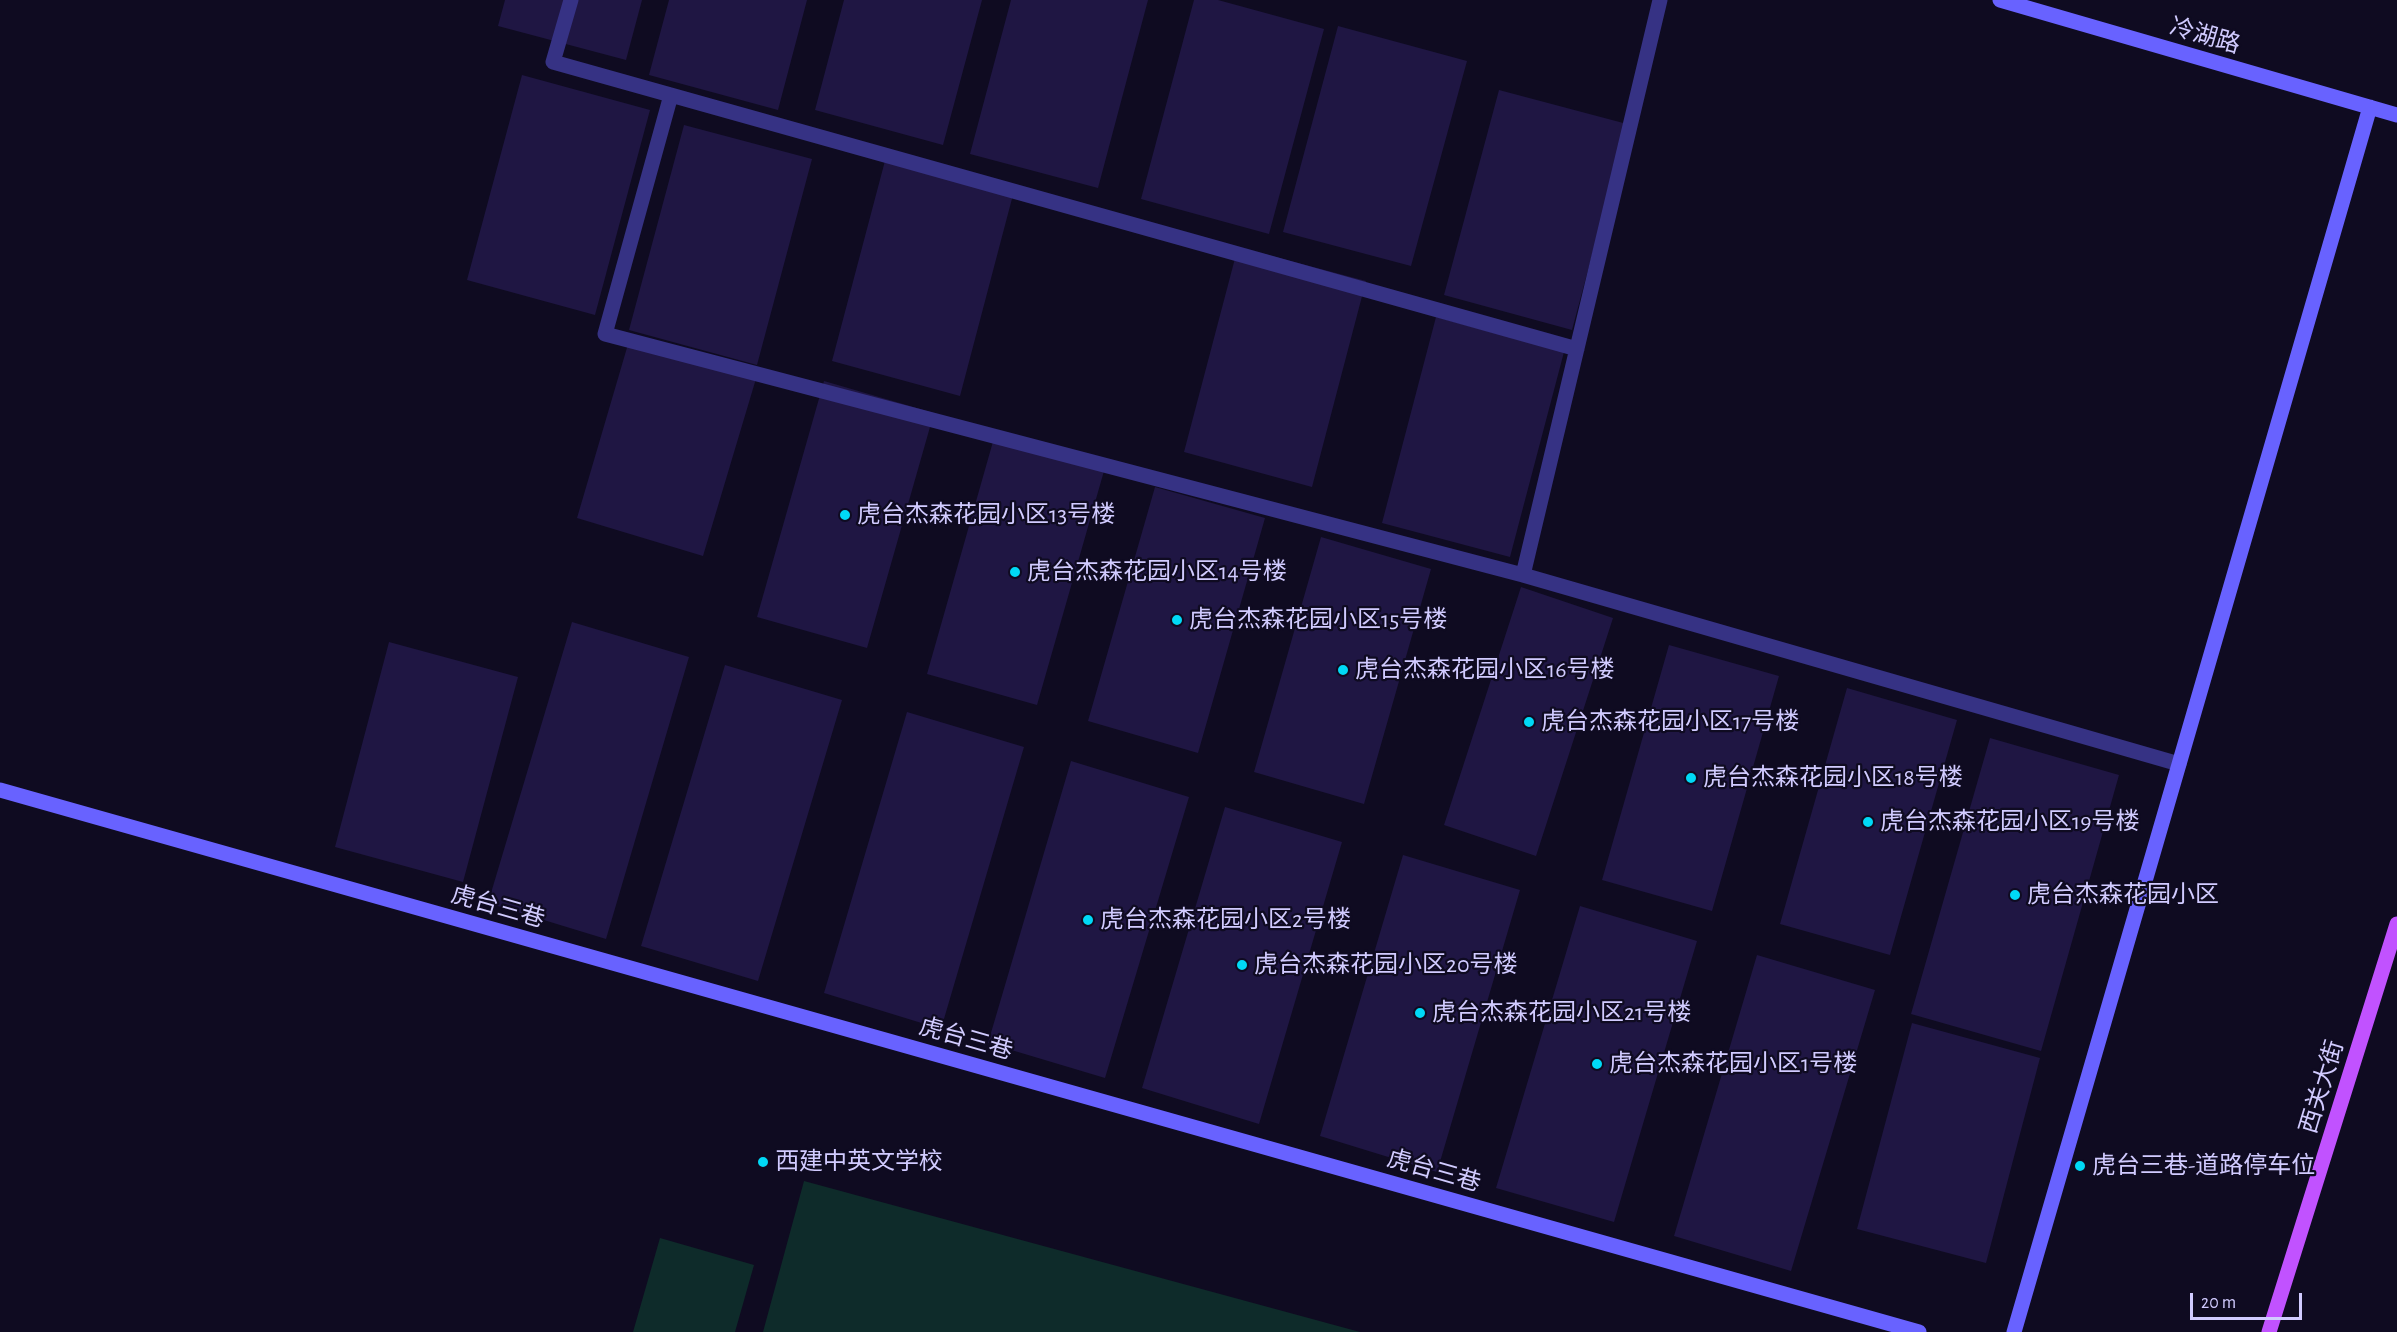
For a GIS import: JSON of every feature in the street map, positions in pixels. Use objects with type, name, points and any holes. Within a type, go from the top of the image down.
[{"type":"main road","name":"西关大街","points":[[2270,1332],[2397,924]]},
{"type":"street","points":[[571,0],[553,62],[1577,349]]},
{"type":"street","points":[[1523,575],[1660,0]]},
{"type":"street","name":"冷湖路","points":[[2000,0],[2397,115]]},
{"type":"street","points":[[671,95],[605,334],[1523,575],[2179,764]]},
{"type":"street","points":[[2014,1332],[2370,107]]},
{"type":"street","name":"虎台三巷","points":[[0,790],[1919,1332]]},
{"type":"green space","points":[[804,1181],[1360,1332],[763,1332]]},
{"type":"green space","points":[[660,1238],[754,1265],[735,1332],[633,1332]]},
{"type":"building","points":[[505,0],[642,0],[626,60],[498,26]]},
{"type":"building","points":[[669,0],[807,0],[778,110],[649,75]]},
{"type":"building","points":[[844,0],[982,0],[943,145],[815,110]]},
{"type":"building","points":[[1011,0],[1148,0],[1098,188],[970,154]]},
{"type":"building","points":[[1194,0],[1218,0],[1324,29],[1269,234],[1141,199]]},
{"type":"building","points":[[1338,26],[1467,61],[1411,266],[1283,232]]},
{"type":"building","points":[[522,75],[650,110],[595,315],[467,280]]},
{"type":"building","points":[[1499,90],[1627,124],[1572,330],[1444,295]]},
{"type":"building","points":[[684,125],[812,159],[757,365],[629,330]]},
{"type":"building","points":[[886,157],[1014,191],[960,396],[832,361]]},
{"type":"building","points":[[1238,247],[1366,281],[1312,487],[1184,452]]},
{"type":"building","points":[[1436,317],[1564,352],[1510,557],[1382,523]]},
{"type":"building","points":[[631,334],[758,372],[703,556],[577,518]]},
{"type":"building","name":"虎台杰森花园小区13号楼","points":[[824,381],[934,413],[867,648],[757,617]]},
{"type":"building","name":"虎台杰森花园小区14号楼","points":[[994,438],[1104,471],[1037,705],[927,674]]},
{"type":"building","name":"虎台杰森花园小区15号楼","points":[[1155,487],[1265,518],[1198,753],[1088,721]]},
{"type":"building","name":"虎台杰森花园小区16号楼","points":[[1321,537],[1431,569],[1364,804],[1254,772]]},
{"type":"building","name":"虎台杰森花园小区17号楼","points":[[1521,587],[1613,618],[1536,856],[1444,825]]},
{"type":"building","points":[[572,622],[689,657],[606,939],[488,903]]},
{"type":"building","points":[[389,642],[518,677],[463,882],[335,847]]},
{"type":"building","name":"虎台杰森花园小区18号楼","points":[[1669,645],[1779,676],[1712,911],[1602,880]]},
{"type":"building","points":[[725,665],[842,700],[758,981],[641,946]]},
{"type":"building","name":"虎台杰森花园小区19号楼","points":[[1847,688],[1957,720],[1890,955],[1780,924]]},
{"type":"building","points":[[907,712],[1024,747],[941,1029],[824,993]]},
{"type":"building","name":"虎台杰森花园小区","points":[[1990,738],[2119,775],[2041,1051],[1911,1014]]},
{"type":"building","name":"虎台杰森花园小区2号楼","points":[[1071,761],[1189,797],[1105,1078],[988,1043]]},
{"type":"building","name":"虎台杰森花园小区20号楼","points":[[1225,807],[1342,842],[1259,1124],[1142,1088]]},
{"type":"building","name":"虎台杰森花园小区21号楼","points":[[1403,855],[1520,890],[1437,1172],[1320,1136]]},
{"type":"building","name":"虎台杰森花园小区1号楼","points":[[1580,906],[1697,941],[1614,1222],[1496,1188]]},
{"type":"building","points":[[1757,955],[1875,990],[1791,1271],[1674,1236]]},
{"type":"building","points":[[1912,1023],[2040,1058],[1986,1263],[1857,1229]]},
{"type":"place","name":"虎台杰森花园小区13号楼","points":[[845,515]]},
{"type":"place","name":"虎台杰森花园小区14号楼","points":[[1015,572]]},
{"type":"place","name":"虎台杰森花园小区15号楼","points":[[1177,620]]},
{"type":"place","name":"虎台杰森花园小区16号楼","points":[[1343,670]]},
{"type":"place","name":"虎台杰森花园小区17号楼","points":[[1529,722]]},
{"type":"place","name":"虎台杰森花园小区18号楼","points":[[1691,778]]},
{"type":"place","name":"虎台杰森花园小区19号楼","points":[[1868,822]]},
{"type":"place","name":"虎台杰森花园小区","points":[[2015,895]]},
{"type":"place","name":"虎台杰森花园小区2号楼","points":[[1088,920]]},
{"type":"place","name":"虎台杰森花园小区20号楼","points":[[1242,965]]},
{"type":"place","name":"虎台杰森花园小区21号楼","points":[[1420,1013]]},
{"type":"place","name":"虎台杰森花园小区1号楼","points":[[1597,1064]]},
{"type":"place","name":"西建中英文学校","points":[[763,1162]]},
{"type":"place","name":"虎台三巷-道路停车位","points":[[2080,1166]]}]
